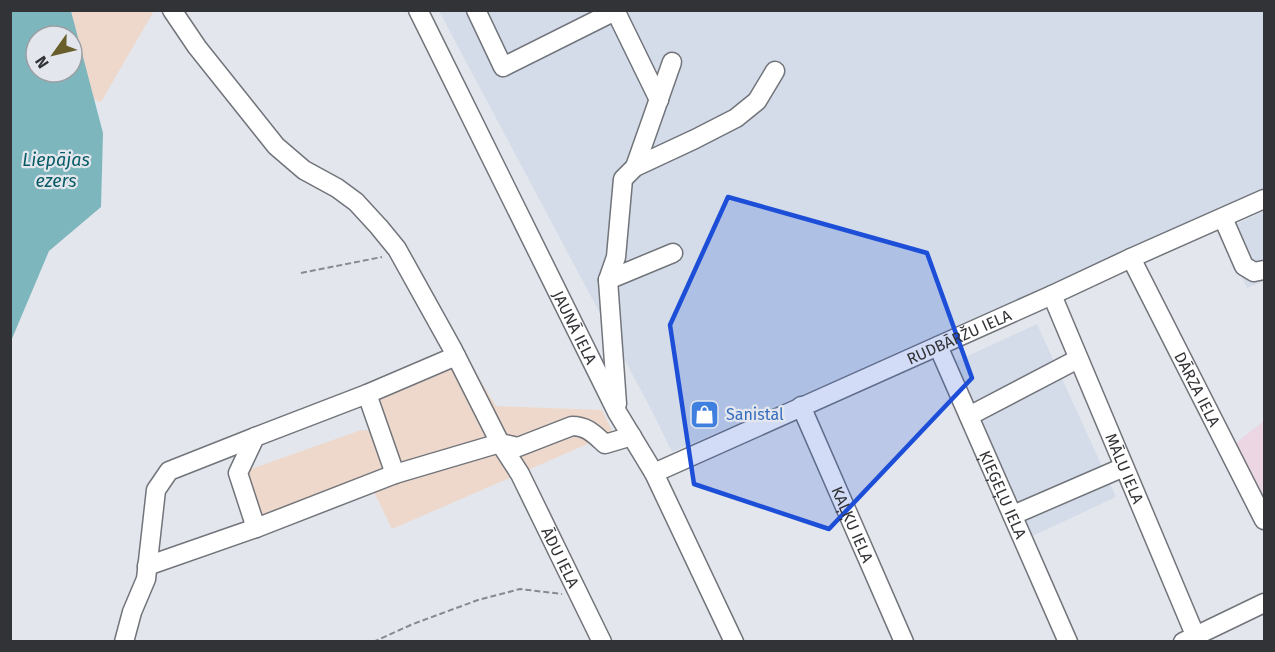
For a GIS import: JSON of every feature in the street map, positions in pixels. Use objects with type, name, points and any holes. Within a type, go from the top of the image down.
[{"type":"street","name":"ĀDU IELA","points":[[172,10],[197,47],[276,146],[304,170],[337,188],[356,202],[400,254],[500,443],[520,474],[602,642]]},
{"type":"street","name":"JAUNĀ IELA","points":[[418,10],[617,412],[654,473],[734,642]]},
{"type":"street","points":[[476,10],[503,67],[615,11],[659,100]]},
{"type":"street","points":[[635,167],[672,63]]},
{"type":"street","points":[[617,412],[608,280],[616,257],[623,179],[635,167],[736,118],[757,100],[775,71]]},
{"type":"street","name":"RUDBĀRŽU IELA","points":[[654,473],[1264,199]]},
{"type":"street","points":[[1223,218],[1244,266],[1254,272],[1264,270]]},
{"type":"street","points":[[608,280],[673,253]]},
{"type":"street","name":"DĀRZA IELA","points":[[1131,258],[1264,520]]},
{"type":"street","name":"MĀLU IELA","points":[[1052,295],[1124,467],[1192,640]]},
{"type":"street","name":"ĶIEĢEĻU IELA","points":[[938,346],[1068,642]]},
{"type":"street","points":[[124,642],[132,612],[146,579],[156,490],[169,471],[367,394],[456,356]]},
{"type":"street","points":[[969,416],[1078,359]]},
{"type":"street","points":[[367,394],[396,474]]},
{"type":"street","name":"KAĻĶU IELA","points":[[801,406],[904,642]]},
{"type":"street","points":[[147,566],[256,528],[396,474],[500,443],[518,447],[572,426],[581,426],[593,432],[605,444],[632,436]]},
{"type":"street","points":[[255,437],[238,473],[256,528]]},
{"type":"street","points":[[1013,515],[1124,467]]},
{"type":"street","points":[[1192,640],[1264,603]]},
{"type":"path","points":[[301,273],[400,254]]},
{"type":"path","points":[[373,642],[413,624],[478,600],[520,589],[580,596]]},
{"type":"highlighted area","points":[[728,197],[927,253],[972,378],[829,529],[694,484],[670,325]]},
{"type":"shaded area","points":[[71,11],[154,11],[101,102],[87,96],[84,80],[84,24],[73,24]]},
{"type":"shaded area","points":[[439,11],[1264,11],[1264,190],[1106,263],[672,452]]},
{"type":"shaded area","points":[[1264,211],[1264,281],[1247,288],[1222,231]]},
{"type":"shaded area","points":[[1037,324],[1116,497],[1026,539],[946,366]]},
{"type":"shaded area","points":[[468,360],[496,406],[602,410],[613,433],[392,529],[374,492],[264,530],[243,472],[361,430],[388,430],[375,395]]},
{"type":"shaded area","points":[[1264,421],[1264,500],[1233,445]]},
{"type":"water","name":"Liepājas ezers","points":[[11,10],[71,11],[74,24],[24,24],[24,84],[84,84],[84,61],[103,133],[101,207],[49,251],[11,341]]},
{"type":"place","name":"Sanistal","points":[[705,414]]}]
